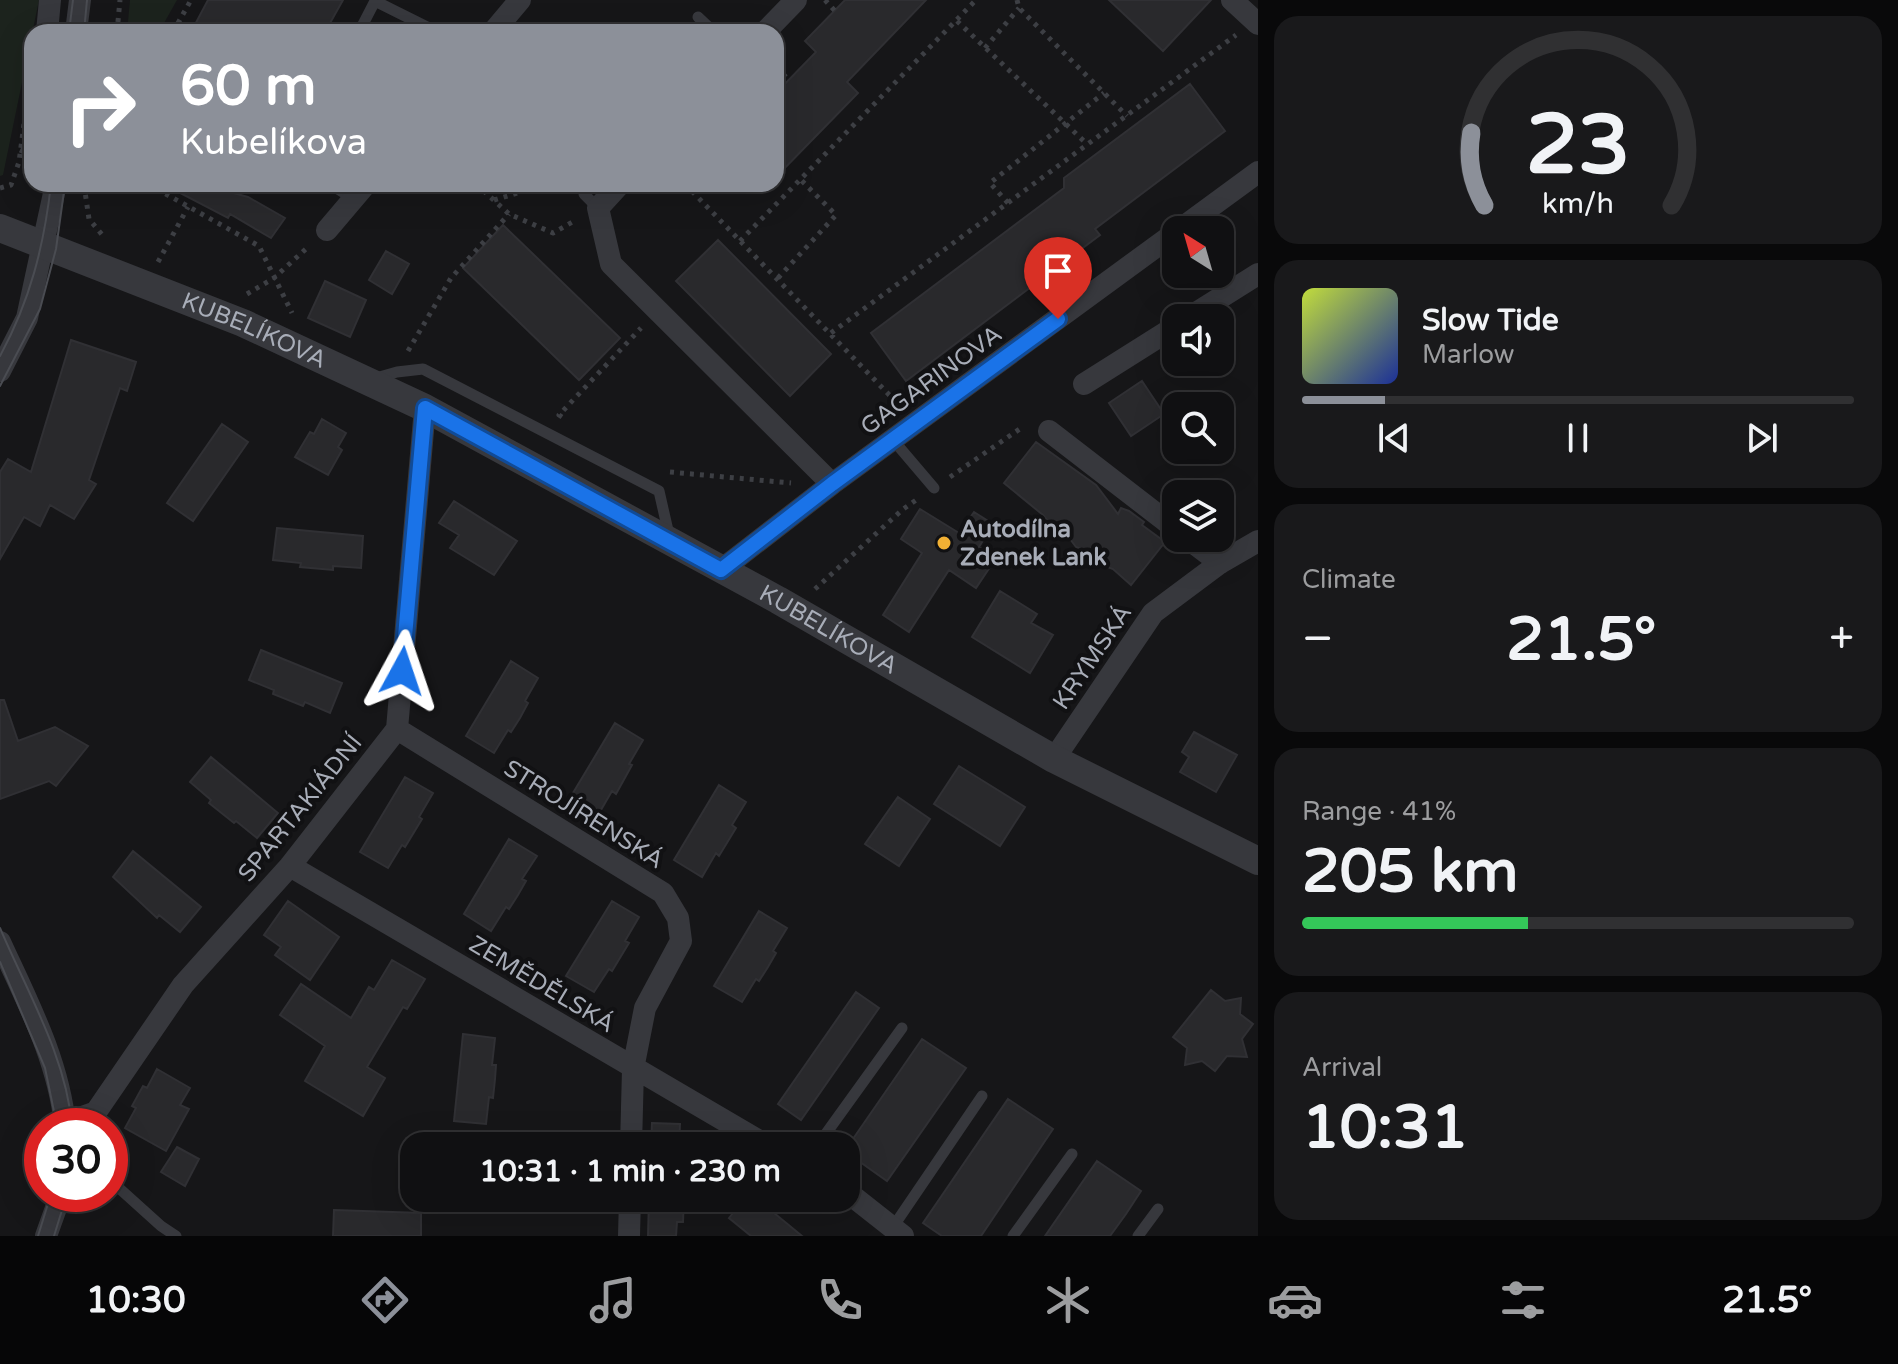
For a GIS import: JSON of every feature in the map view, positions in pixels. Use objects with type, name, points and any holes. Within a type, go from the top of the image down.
[{"type":"street","points":[[48,24],[50,0]]},
{"type":"street","points":[[77,24],[80,0]]},
{"type":"street","points":[[500,24],[520,0]]},
{"type":"street","points":[[773,24],[796,0]]},
{"type":"street","points":[[1232,0],[1257,22]]},
{"type":"street","name":"GAGARINOVA","points":[[1198,216],[1258,172]]},
{"type":"street","points":[[39,192],[44,245]]},
{"type":"street","points":[[0,371],[27,318],[54,192]]},
{"type":"street","points":[[327,230],[359,192]]},
{"type":"street","points":[[606,192],[591,201],[606,266],[832,484]]},
{"type":"street","name":"KUBELÍKOVA","points":[[0,228],[243,323],[425,408],[778,600],[1054,759],[1258,861]]},
{"type":"street","name":"GAGARINOVA","points":[[721,570],[832,484],[1162,243]]},
{"type":"street","points":[[1210,304],[1258,274]]},
{"type":"street","points":[[1084,384],[1162,335]]},
{"type":"street","name":"SPARTAKIÁDNÍ","points":[[99,1108],[183,985],[290,866],[397,729],[425,408]]},
{"type":"street","points":[[1049,431],[1162,518]]},
{"type":"street","name":"KRYMSKÁ","points":[[1054,759],[1153,613],[1220,563],[1258,541]]},
{"type":"street","points":[[1205,552],[1220,563]]},
{"type":"street","name":"STROJÍRENSKÁ","points":[[397,729],[663,893],[678,918],[681,941],[645,1008],[633,1069],[631,1132]]},
{"type":"street","name":"ZEMĚDĚLSKÁ","points":[[290,866],[743,1132]]},
{"type":"street","points":[[0,942],[41,1033],[62,1108]]},
{"type":"street","points":[[860,1202],[898,1232]]},
{"type":"street","points":[[46,1236],[55,1212]]},
{"type":"street","points":[[629,1236],[630,1212]]},
{"type":"lane","points":[[363,24],[375,1],[421,24]]},
{"type":"lane","points":[[698,17],[705,24]]},
{"type":"lane","points":[[369,381],[397,372],[423,369],[659,491],[671,543]]},
{"type":"lane","points":[[894,441],[934,488]]},
{"type":"lane","points":[[827,1132],[902,1028]]},
{"type":"lane","points":[[898,1232],[982,1096]]},
{"type":"lane","points":[[1013,1236],[1072,1154]]},
{"type":"lane","points":[[128,1196],[176,1236]]},
{"type":"lane","points":[[1138,1236],[1158,1209]]},
{"type":"path","points":[[118,24],[120,0]]},
{"type":"path","points":[[178,24],[191,0]]},
{"type":"path","points":[[825,0],[835,11]]},
{"type":"path","points":[[740,241],[976,0]]},
{"type":"path","points":[[1017,0],[1019,8],[1127,116]]},
{"type":"path","points":[[985,48],[1019,8]]},
{"type":"path","points":[[957,21],[1087,144]]},
{"type":"path","points":[[831,333],[1257,22]]},
{"type":"path","points":[[784,75],[789,80]]},
{"type":"path","points":[[1008,203],[990,183],[1104,93]]},
{"type":"path","points":[[0,188],[11,185],[24,121]]},
{"type":"path","points":[[20,150],[24,152]]},
{"type":"path","points":[[778,278],[836,215],[800,179]]},
{"type":"path","points":[[162,192],[259,246],[296,321]]},
{"type":"path","points":[[485,192],[509,214],[553,233],[591,201]]},
{"type":"path","points":[[494,200],[521,192]]},
{"type":"path","points":[[693,192],[916,423]]},
{"type":"path","points":[[158,262],[188,207]]},
{"type":"path","points":[[397,372],[451,278],[509,214]]},
{"type":"path","points":[[242,297],[274,278],[327,230]]},
{"type":"shaded area","points":[[0,0],[39,0],[34,24],[24,24],[24,73],[3,175],[0,176]]},
{"type":"shaded area","points":[[130,0],[177,0],[164,24],[128,24]]},
{"type":"building","points":[[208,0],[343,0],[330,24],[195,24]]},
{"type":"building","points":[[845,0],[926,0],[847,82],[858,93],[784,169],[784,85],[816,52],[805,41]]},
{"type":"building","points":[[1109,0],[1211,0],[1163,51]]},
{"type":"building","points":[[1190,84],[1225,131],[1095,229],[1100,235],[906,381],[871,333],[1064,188],[1064,178]]},
{"type":"building","points":[[178,192],[230,192],[248,197],[285,218],[271,238],[230,214],[228,218]]},
{"type":"building","points":[[503,225],[620,338],[579,380],[463,268]]},
{"type":"building","points":[[718,240],[831,354],[790,396],[676,281]]},
{"type":"building","points":[[386,251],[409,264],[392,294],[369,280]]},
{"type":"building","points":[[325,281],[366,300],[350,337],[308,318]]},
{"type":"building","points":[[71,340],[136,362],[127,391],[120,388],[89,480],[96,484],[74,519],[50,505],[40,526],[24,517],[0,559],[0,472],[8,459],[31,472]]},
{"type":"building","points":[[1142,381],[1162,415],[1131,436],[1109,403]]},
{"type":"building","points":[[322,419],[346,433],[338,447],[342,450],[328,475],[295,457]]},
{"type":"building","points":[[222,424],[248,442],[193,521],[167,503]]},
{"type":"building","points":[[1036,442],[1096,485],[1118,514],[1121,508],[1144,522],[1142,525],[1162,540],[1162,546],[1131,585],[1113,569],[1097,563],[1088,551],[1076,547],[1067,535],[1055,530],[1043,515],[1004,483]]},
{"type":"building","points":[[454,501],[517,541],[494,575],[450,548],[459,535],[439,523]]},
{"type":"building","points":[[920,509],[959,533],[974,512],[993,524],[979,547],[996,558],[976,588],[949,570],[909,632],[883,615],[922,553],[901,539]]},
{"type":"building","points":[[277,528],[363,536],[361,568],[333,566],[333,570],[300,567],[301,563],[273,560]]},
{"type":"building","points":[[1000,591],[1037,614],[1031,623],[1053,635],[1030,673],[972,637]]},
{"type":"building","points":[[261,650],[342,683],[330,713],[305,702],[303,706],[273,694],[274,690],[249,680]]},
{"type":"building","points":[[511,661],[538,678],[525,701],[528,703],[520,718],[511,732],[508,730],[494,753],[466,736]]},
{"type":"building","points":[[0,700],[4,700],[18,741],[55,727],[88,746],[56,786],[49,781],[0,799]]},
{"type":"building","points":[[615,723],[643,740],[616,794],[612,791],[598,815],[570,798]]},
{"type":"building","points":[[1194,732],[1237,755],[1216,792],[1180,772],[1189,757],[1182,752]]},
{"type":"building","points":[[211,757],[278,813],[257,838],[209,803],[211,800],[190,782]]},
{"type":"building","points":[[959,766],[1025,807],[1000,846],[934,804]]},
{"type":"building","points":[[405,777],[433,793],[419,817],[422,819],[388,868],[360,852]]},
{"type":"building","points":[[719,785],[746,802],[732,825],[736,828],[702,877],[674,860]]},
{"type":"building","points":[[898,797],[930,819],[899,866],[865,844]]},
{"type":"building","points":[[509,839],[537,856],[522,879],[526,881],[518,895],[509,909],[506,907],[491,931],[464,914]]},
{"type":"building","points":[[133,851],[201,907],[180,932],[159,915],[157,918],[113,877]]},
{"type":"building","points":[[288,901],[339,937],[310,980],[275,955],[281,947],[264,935]]},
{"type":"building","points":[[612,901],[639,917],[625,941],[629,943],[612,971],[609,969],[594,992],[566,976]]},
{"type":"building","points":[[759,911],[787,928],[773,951],[776,953],[768,967],[759,981],[756,979],[742,1002],[714,986]]},
{"type":"building","points":[[392,960],[425,979],[407,1009],[403,1007],[367,1067],[385,1078],[363,1116],[305,1081],[325,1046],[280,1015],[301,984],[351,1018],[369,987],[374,990]]},
{"type":"building","points":[[1211,990],[1225,1001],[1241,998],[1240,1014],[1253,1024],[1242,1039],[1247,1057],[1227,1056],[1215,1071],[1202,1061],[1185,1065],[1187,1048],[1173,1037]]},
{"type":"building","points":[[856,992],[879,1008],[801,1120],[778,1104]]},
{"type":"building","points":[[463,1034],[495,1038],[492,1065],[496,1065],[495,1079],[486,1124],[454,1121]]},
{"type":"building","points":[[922,1039],[966,1068],[887,1181],[860,1162],[858,1132]]},
{"type":"building","points":[[157,1069],[190,1088],[180,1105],[189,1109],[166,1151],[128,1130],[128,1123],[136,1108],[132,1106],[143,1086],[147,1088]]},
{"type":"building","points":[[1008,1099],[1053,1129],[981,1236],[942,1236],[923,1223]]},
{"type":"building","points":[[652,1123],[680,1124],[680,1132],[652,1132]]},
{"type":"building","points":[[177,1147],[199,1159],[185,1186],[161,1172]]},
{"type":"building","points":[[1097,1161],[1141,1191],[1126,1214],[1110,1236],[1045,1236]]},
{"type":"building","points":[[334,1210],[421,1213],[421,1236],[333,1236]]},
{"type":"building","points":[[649,1212],[683,1212],[683,1222],[677,1222],[676,1236],[648,1236]]},
{"type":"building","points":[[734,1212],[773,1212],[802,1236],[751,1236],[729,1218]]},
{"type":"tram line","points":[[70,24],[73,0]]},
{"type":"tram line","points":[[85,24],[87,0]]},
{"type":"tram line","points":[[0,356],[20,315],[34,273],[50,192]]},
{"type":"tram line","points":[[0,386],[40,309],[56,249],[64,192]]},
{"type":"tram line","points":[[0,928],[54,1049],[69,1108]]},
{"type":"tram line","points":[[0,962],[45,1068],[53,1108]]},
{"type":"tram line","points":[[38,1236],[45,1212]]},
{"type":"tram line","points":[[54,1236],[61,1212]]},
{"type":"place","name":"Autodílna Zdenek Lank","points":[[944,543]]},
{"type":"route","points":[[402,671],[425,408],[721,570],[832,484],[1058,319]]}]
